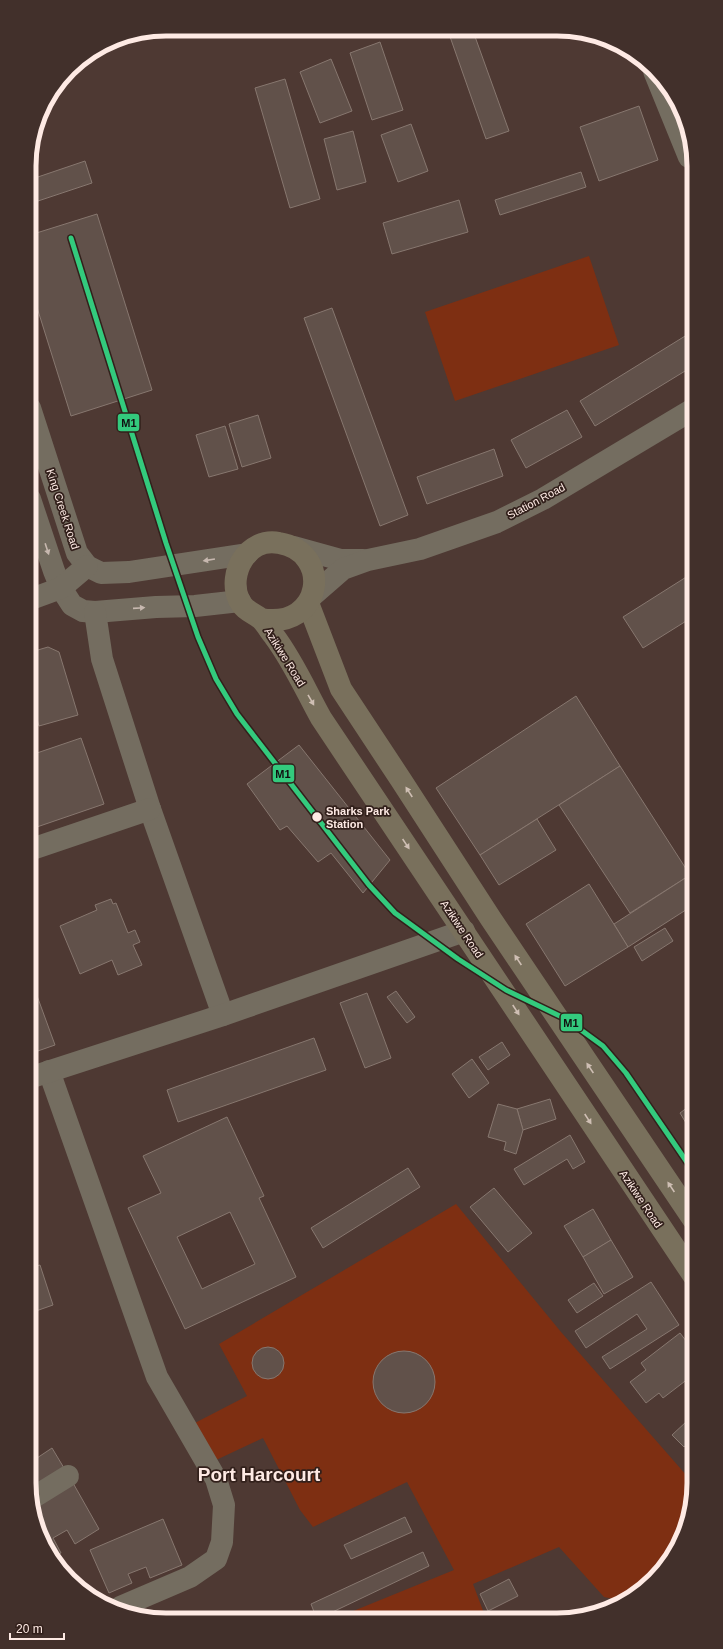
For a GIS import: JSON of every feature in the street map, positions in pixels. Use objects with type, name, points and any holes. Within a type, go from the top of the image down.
[{"type":"main road","points":[[278,542],[294,547],[307,558],[313,570],[315,583],[310,600],[299,613],[288,619],[275,622],[261,620],[247,611],[240,601],[236,592],[236,571],[247,554],[261,545],[278,542]]},
{"type":"main road","points":[[310,600],[341,689],[490,919],[687,1210]]},
{"type":"main road","name":"Azikiwe Road","points":[[261,620],[279,642],[321,718],[687,1266]]},
{"type":"street","points":[[661,89],[686,150]]},
{"type":"street","name":"Station Road","points":[[310,600],[343,569],[368,560],[420,549],[497,522],[543,499],[687,413]]},
{"type":"street","name":"King Creek Road","points":[[36,427],[77,553],[87,566]]},
{"type":"street","points":[[36,517],[61,588],[72,605],[83,610],[95,612],[156,607],[195,606],[240,601]]},
{"type":"street","name":"Station Road","points":[[294,547],[341,560],[368,560]]},
{"type":"street","points":[[36,597],[61,588],[87,566],[101,573],[130,572],[247,554]]},
{"type":"street","points":[[95,612],[102,659],[150,809],[223,1015]]},
{"type":"street","points":[[36,848],[150,809]]},
{"type":"street","points":[[124,1606],[190,1577],[216,1559],[222,1542],[224,1505],[216,1480],[157,1377],[40,1074],[223,1015],[464,931]]},
{"type":"street","points":[[37,1495],[68,1476]]},
{"type":"shaded area","points":[[589,256],[619,345],[455,401],[425,312]]},
{"type":"shaded area","points":[[456,1204],[561,1332],[687,1476],[687,1491],[684,1508],[680,1525],[674,1540],[660,1562],[649,1575],[643,1581],[615,1599],[604,1597],[559,1547],[473,1584],[484,1613],[348,1613],[454,1570],[407,1482],[313,1527],[300,1510],[263,1438],[214,1461],[191,1425],[247,1396],[219,1344]]},
{"type":"building","points":[[450,36],[475,36],[509,131],[486,139]]},
{"type":"building","points":[[380,42],[403,110],[372,120],[350,53]]},
{"type":"building","points":[[331,59],[352,111],[320,123],[300,72]]},
{"type":"building","points":[[285,79],[320,199],[290,208],[255,88]]},
{"type":"building","points":[[639,106],[658,160],[599,181],[580,127]]},
{"type":"building","points":[[411,124],[428,171],[398,182],[381,135]]},
{"type":"building","points":[[353,131],[366,182],[337,190],[324,139]]},
{"type":"building","points":[[85,161],[92,183],[36,202],[36,178]]},
{"type":"building","points":[[581,172],[586,187],[500,215],[495,200]]},
{"type":"building","points":[[459,200],[468,232],[392,254],[383,223]]},
{"type":"building","points":[[97,214],[152,390],[71,416],[36,304],[36,233]]},
{"type":"building","points":[[332,308],[408,515],[380,526],[304,318]]},
{"type":"building","points":[[687,335],[687,370],[595,426],[580,401]]},
{"type":"building","points":[[567,410],[582,437],[526,468],[511,440]]},
{"type":"building","points":[[258,415],[271,458],[242,467],[229,424]]},
{"type":"building","points":[[225,426],[238,469],[209,477],[196,435]]},
{"type":"building","points":[[494,449],[503,476],[427,504],[417,477]]},
{"type":"building","points":[[687,577],[687,620],[643,648],[623,617]]},
{"type":"building","points":[[48,647],[59,652],[78,715],[39,726],[36,716],[36,651]]},
{"type":"building","points":[[576,696],[620,766],[480,855],[436,788]]},
{"type":"building","points":[[81,738],[104,804],[36,827],[36,753]]},
{"type":"building","name":"Sharks Park Station","points":[[299,745],[390,860],[363,893],[331,853],[318,862],[287,826],[280,830],[247,784]]},
{"type":"building","points":[[620,766],[687,870],[687,877],[630,913],[559,805]]},
{"type":"building","points":[[537,819],[556,850],[499,885],[480,855]]},
{"type":"building","points":[[687,877],[687,909],[628,947],[614,924]]},
{"type":"building","points":[[589,884],[628,947],[565,986],[526,924]]},
{"type":"building","points":[[111,899],[113,904],[116,903],[128,933],[135,930],[140,942],[133,945],[142,965],[118,975],[112,960],[80,974],[60,926],[97,910],[95,905]]},
{"type":"building","points":[[665,928],[673,941],[642,961],[634,947]]},
{"type":"building","points":[[396,991],[415,1017],[407,1023],[387,997]]},
{"type":"building","points":[[36,993],[55,1045],[36,1052]]},
{"type":"building","points":[[367,993],[391,1058],[365,1068],[340,1003]]},
{"type":"building","points":[[314,1038],[326,1070],[178,1122],[167,1090]]},
{"type":"building","points":[[502,1042],[510,1055],[488,1070],[479,1057]]},
{"type":"building","points":[[472,1059],[489,1083],[469,1098],[452,1074]]},
{"type":"building","points":[[550,1099],[556,1119],[523,1130],[517,1109]]},
{"type":"building","points":[[498,1104],[517,1109],[523,1130],[516,1154],[504,1150],[506,1142],[488,1137]]},
{"type":"building","points":[[687,1108],[687,1122],[686,1123],[680,1113]]},
{"type":"building","points":[[227,1117],[264,1196],[259,1198],[296,1277],[185,1329],[128,1208],[161,1193],[143,1156]],"holes":[[[230,1212],[255,1264],[202,1289],[177,1237]]]},
{"type":"building","points":[[570,1135],[585,1162],[573,1169],[567,1159],[524,1185],[514,1169]]},
{"type":"building","points":[[408,1168],[420,1187],[323,1248],[311,1228]]},
{"type":"building","points":[[494,1188],[532,1233],[508,1252],[470,1207]]},
{"type":"building","points":[[593,1209],[611,1240],[583,1257],[564,1226]]},
{"type":"building","points":[[611,1240],[633,1277],[604,1294],[583,1257]]},
{"type":"building","points":[[40,1265],[53,1305],[36,1311],[36,1266]]},
{"type":"building","points":[[651,1282],[679,1325],[610,1369],[602,1357],[647,1329],[637,1314],[586,1348],[575,1331]]},
{"type":"building","points":[[594,1283],[603,1296],[577,1313],[568,1300]]},
{"type":"building","points":[[680,1333],[687,1342],[687,1380],[663,1398],[659,1393],[646,1403],[630,1382],[646,1370],[641,1363]]},
{"type":"building","points":[[265,1347],[271,1347],[281,1354],[284,1363],[283,1369],[277,1376],[271,1379],[265,1379],[255,1372],[252,1366],[252,1360],[259,1350]]},
{"type":"building","points":[[398,1351],[410,1351],[426,1360],[433,1370],[435,1382],[433,1394],[426,1404],[410,1413],[398,1413],[387,1408],[378,1399],[373,1388],[373,1376],[378,1365],[387,1356]]},
{"type":"building","points":[[687,1421],[687,1444],[684,1447],[672,1435]]},
{"type":"building","points":[[52,1448],[64,1468],[36,1487],[36,1459]]},
{"type":"building","points":[[73,1483],[99,1529],[75,1544],[67,1530],[53,1538],[61,1553],[58,1555],[46,1533],[38,1504]]},
{"type":"building","points":[[405,1517],[412,1532],[351,1559],[344,1545]]},
{"type":"building","points":[[163,1519],[182,1565],[150,1578],[146,1567],[128,1574],[132,1583],[109,1593],[90,1550]]},
{"type":"building","points":[[423,1552],[429,1566],[330,1613],[314,1613],[311,1604]]},
{"type":"building","points":[[509,1579],[518,1596],[488,1611],[480,1594]]},
{"type":"transit line","name":"M1","points":[[71,238],[166,543],[198,637],[216,679],[237,714],[369,885],[395,913],[458,959],[506,990],[566,1019],[603,1046],[626,1073],[687,1162]]},
{"type":"place","name":"Sharks Park Station","points":[[317,817]]},
{"type":"district","name":"Port Harcourt","points":[[259,1474]]}]
